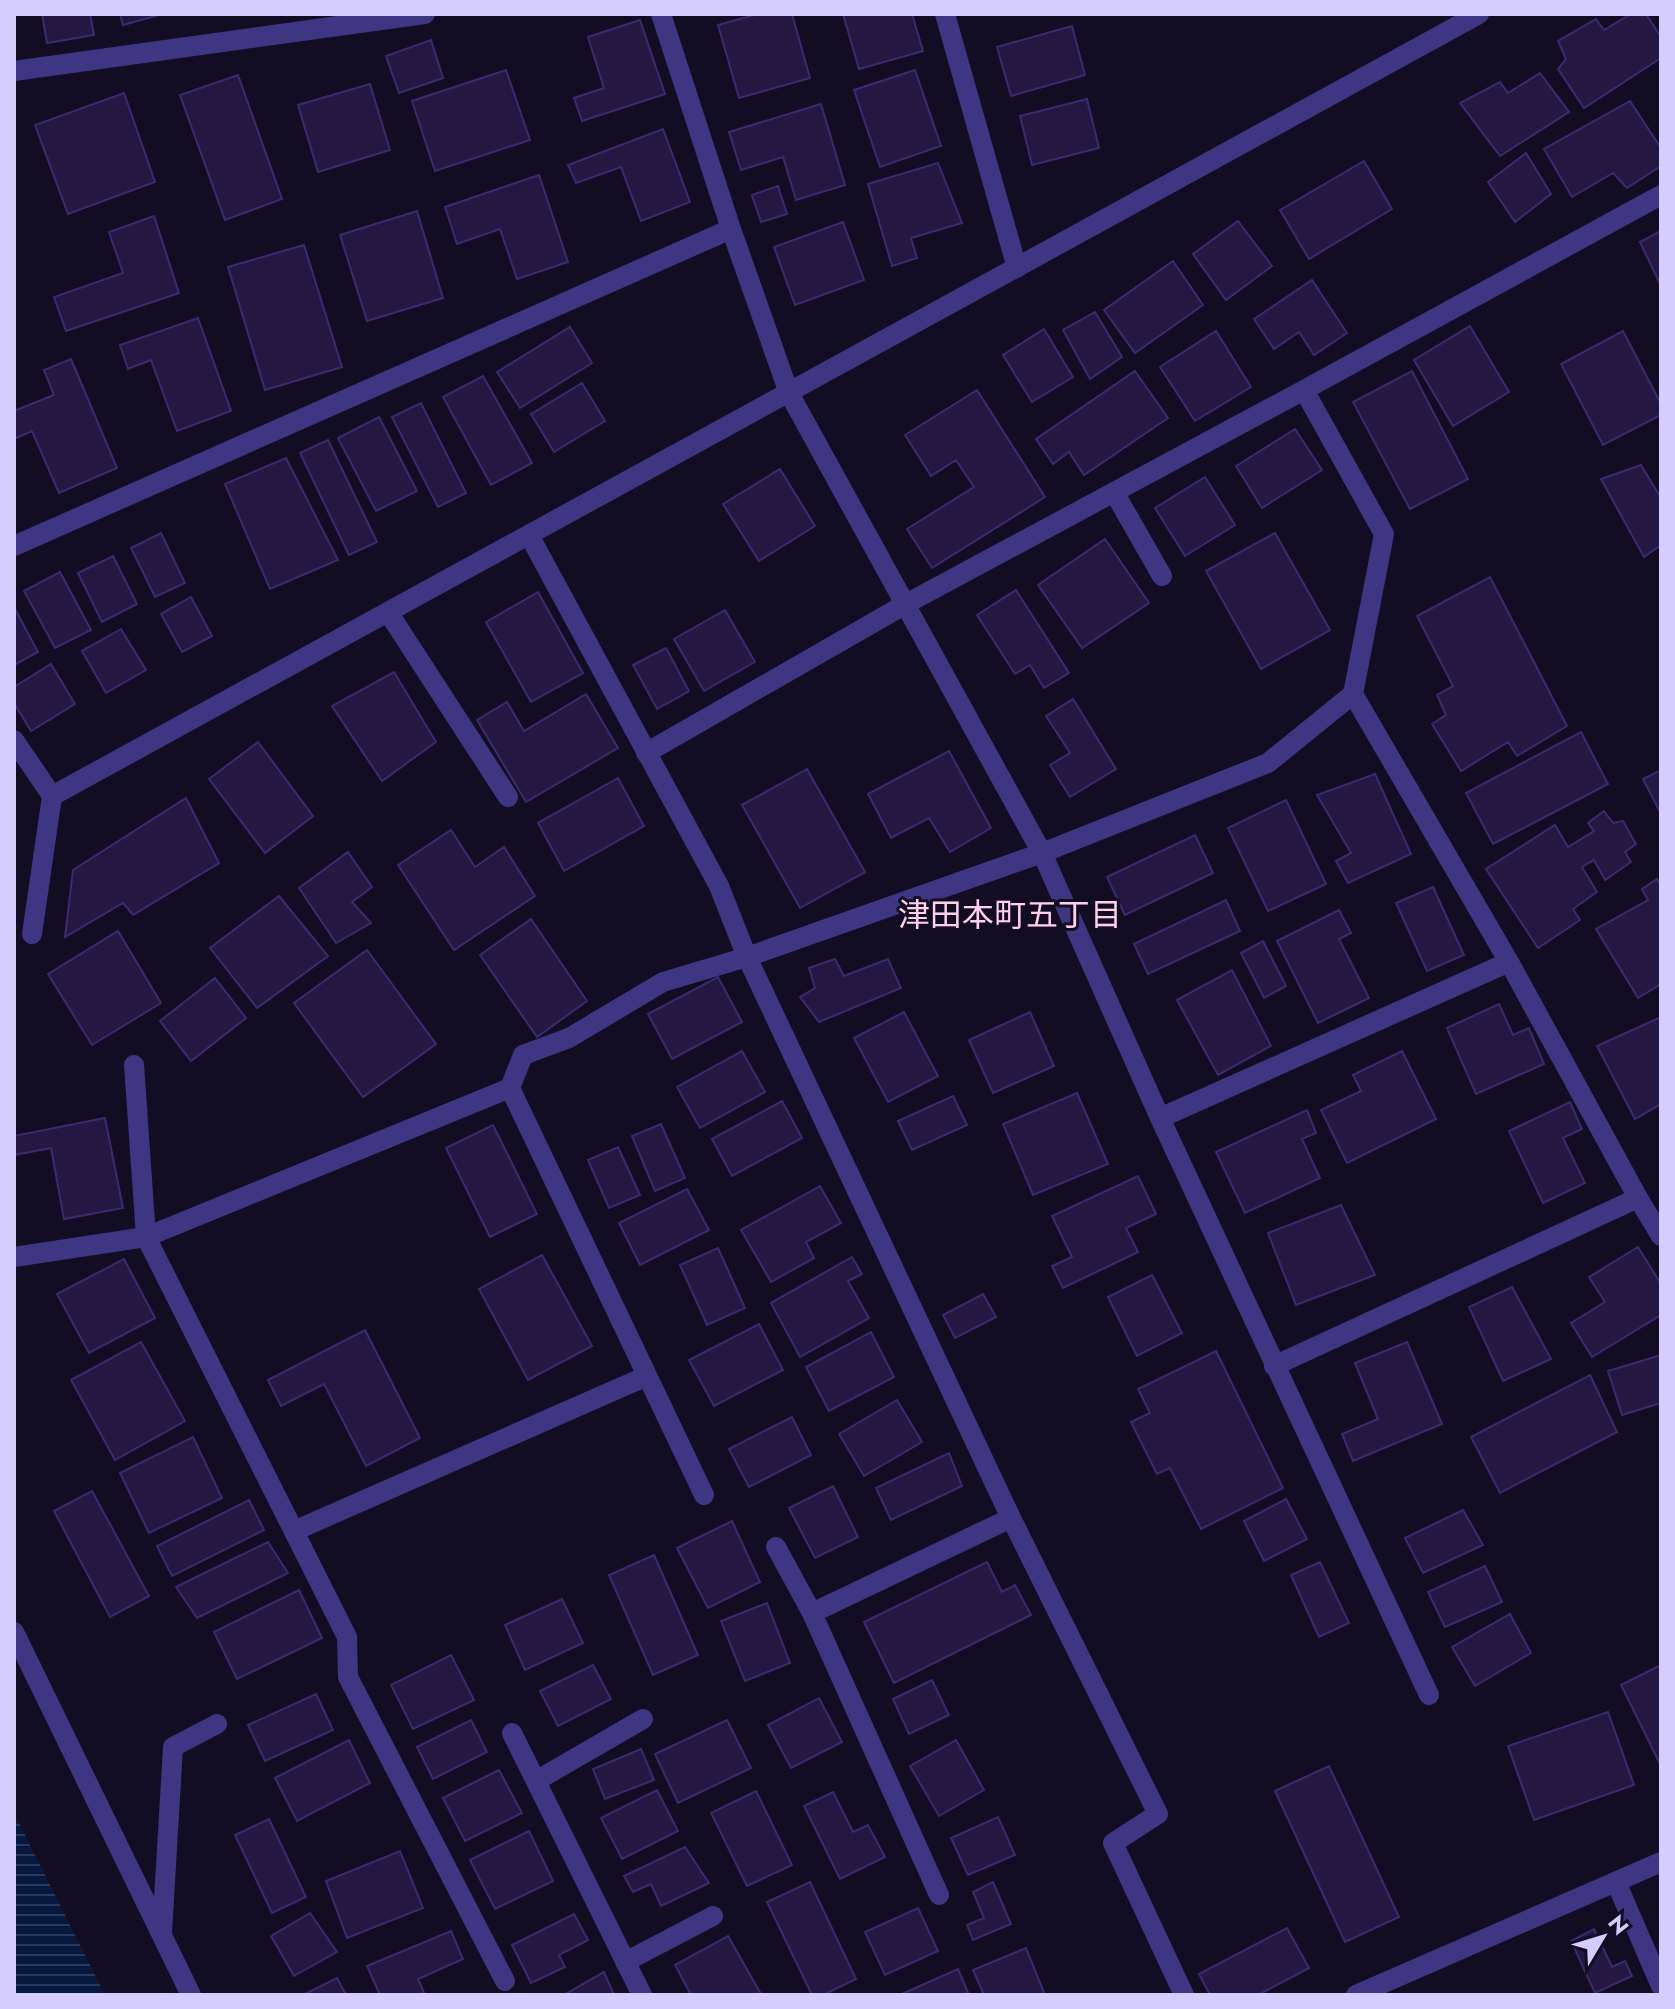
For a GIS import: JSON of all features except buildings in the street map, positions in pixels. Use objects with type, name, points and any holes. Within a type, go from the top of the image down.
[{"type":"street","points":[[14,71],[425,14]]},
{"type":"street","points":[[661,14],[731,229],[789,393],[1042,853],[1160,1118],[1429,1695]]},
{"type":"street","points":[[945,14],[1017,268]]},
{"type":"street","points":[[52,796],[1479,14]]},
{"type":"street","points":[[646,753],[904,605],[1661,195]]},
{"type":"street","points":[[14,546],[731,229]]},
{"type":"street","points":[[14,1257],[146,1237],[510,1088],[523,1055],[569,1038],[663,982],[747,957],[1042,853],[1268,763],[1353,694],[1384,534],[1304,390]]},
{"type":"street","points":[[1114,492],[1162,576]]},
{"type":"street","points":[[529,535],[719,886],[747,957],[1011,1518],[1158,1814],[1113,1843],[1184,1995]]},
{"type":"street","points":[[388,612],[508,797]]},
{"type":"street","points":[[1353,694],[1509,962],[1661,1236]]},
{"type":"street","points":[[14,740],[52,796],[32,934]]},
{"type":"street","points":[[1160,1118],[1509,962]]},
{"type":"street","points":[[134,1065],[146,1237],[347,1637],[348,1677],[505,1981]]},
{"type":"street","points":[[510,1088],[704,1495]]},
{"type":"street","points":[[1274,1366],[1638,1198]]},
{"type":"street","points":[[294,1531],[647,1376]]},
{"type":"street","points":[[812,1613],[1011,1518]]},
{"type":"street","points":[[776,1547],[812,1613],[939,1895]]},
{"type":"street","points":[[14,1632],[191,1995]]},
{"type":"street","points":[[536,1781],[643,1719]]},
{"type":"street","points":[[162,1934],[173,1747],[217,1724]]},
{"type":"street","points":[[512,1733],[642,1995]]},
{"type":"street","points":[[1356,1995],[1661,1862]]},
{"type":"street","points":[[1616,1882],[1661,1986]]},
{"type":"street","points":[[625,1962],[713,1916]]},
{"type":"water","points":[[14,1813],[105,1995],[14,1995]]},
{"type":"district","name":"津田本町五丁目","points":[[1010,915]]}]
